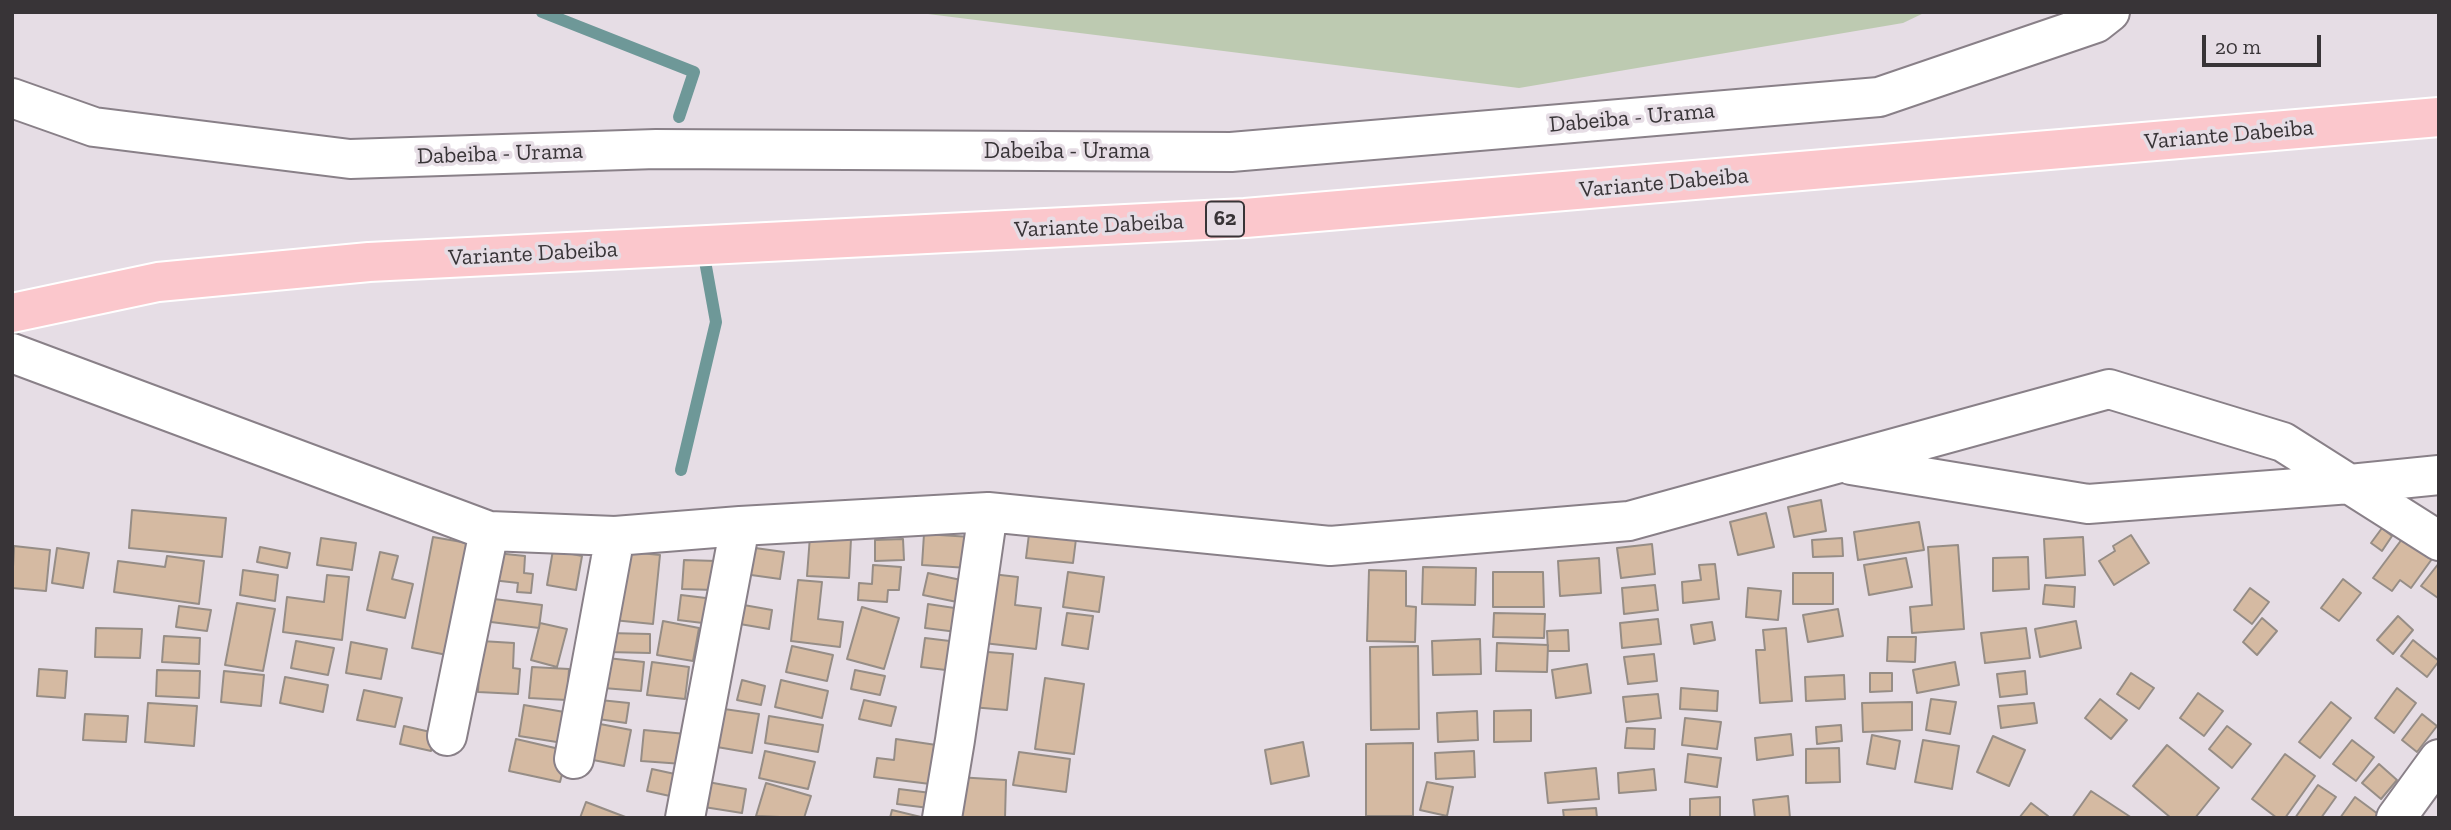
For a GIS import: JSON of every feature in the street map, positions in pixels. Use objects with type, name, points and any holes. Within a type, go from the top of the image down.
[{"type":"highway","name":"Variante Dabeiba","points":[[12,313],[158,282],[369,262],[1245,218],[2439,117]]},
{"type":"street","name":"Dabeiba - Urama","points":[[12,98],[94,127],[350,159],[656,149],[1231,152],[1879,97],[2096,23],[2110,12]]},
{"type":"street","points":[[12,353],[489,531],[615,536],[988,512],[1330,546],[1629,521],[2109,389],[2283,442],[2439,541]]},
{"type":"street","points":[[1839,463],[2088,504],[2439,475]]},
{"type":"street","points":[[942,818],[988,512]]},
{"type":"street","points":[[685,818],[740,526]]},
{"type":"street","points":[[447,736],[489,531]]},
{"type":"street","points":[[574,759],[615,536]]},
{"type":"street","points":[[2396,818],[2439,760]]},
{"type":"green space","points":[[912,12],[1926,12],[1903,23],[1519,88]]},
{"type":"building","points":[[1821,500],[1826,531],[1794,537],[1788,507]]},
{"type":"building","points":[[132,510],[226,518],[222,557],[129,548]]},
{"type":"building","points":[[1766,513],[1774,547],[1738,555],[1730,522]]},
{"type":"building","points":[[1919,522],[1924,550],[1858,560],[1854,532]]},
{"type":"building","points":[[2382,528],[2392,536],[2382,551],[2371,543]]},
{"type":"building","points":[[2408,531],[2437,552],[2411,588],[2400,580],[2392,591],[2373,578]]},
{"type":"building","points":[[924,534],[971,537],[968,568],[922,565]]},
{"type":"building","points":[[1029,534],[1076,539],[1073,563],[1026,558]]},
{"type":"building","points":[[2131,535],[2149,563],[2114,585],[2099,561],[2115,551],[2113,546]]},
{"type":"building","points":[[810,536],[851,539],[849,578],[807,576]]},
{"type":"building","points":[[433,537],[479,545],[457,657],[412,648]]},
{"type":"building","points":[[2083,537],[2085,575],[2046,578],[2044,539]]},
{"type":"building","points":[[321,538],[356,543],[352,570],[317,565]]},
{"type":"building","points":[[1842,538],[1843,556],[1813,557],[1812,540]]},
{"type":"building","points":[[903,539],[904,560],[875,561],[875,540]]},
{"type":"building","points":[[1652,544],[1655,574],[1621,578],[1617,548]]},
{"type":"building","points":[[1958,545],[1964,629],[1912,633],[1910,607],[1932,605],[1928,547]]},
{"type":"building","points":[[14,546],[50,550],[46,591],[12,588]]},
{"type":"building","points":[[260,547],[290,553],[287,568],[257,562]]},
{"type":"building","points":[[748,547],[784,552],[780,579],[744,574]]},
{"type":"building","points":[[57,548],[89,553],[83,588],[52,583]]},
{"type":"building","points":[[553,550],[582,556],[576,590],[547,585]]},
{"type":"building","points":[[620,551],[660,555],[653,624],[613,620]]},
{"type":"building","points":[[380,552],[398,556],[392,579],[413,584],[405,618],[367,610]]},
{"type":"building","points":[[496,553],[525,556],[524,573],[533,574],[531,593],[517,592],[518,583],[492,580]]},
{"type":"building","points":[[167,556],[204,561],[199,604],[114,592],[118,561],[165,567]]},
{"type":"building","points":[[2028,557],[2029,589],[1993,591],[1993,558]]},
{"type":"building","points":[[1599,558],[1601,593],[1560,596],[1558,561]]},
{"type":"building","points":[[1906,558],[1912,587],[1869,595],[1864,565]]},
{"type":"building","points":[[684,560],[716,561],[714,590],[682,589]]},
{"type":"building","points":[[2439,563],[2439,596],[2438,598],[2421,586]]},
{"type":"building","points":[[1715,564],[1719,599],[1683,603],[1682,582],[1701,580],[1699,565]]},
{"type":"building","points":[[873,565],[901,567],[899,590],[888,590],[887,602],[858,600],[859,583],[872,584]]},
{"type":"building","points":[[1423,567],[1476,568],[1475,605],[1422,604]]},
{"type":"building","points":[[243,570],[278,575],[275,601],[240,595]]},
{"type":"building","points":[[1369,570],[1406,571],[1406,606],[1416,607],[1415,642],[1367,641]]},
{"type":"building","points":[[1068,572],[1104,577],[1099,612],[1063,607]]},
{"type":"building","points":[[1493,572],[1543,572],[1544,607],[1493,607]]},
{"type":"building","points":[[928,573],[961,580],[957,602],[923,595]]},
{"type":"building","points":[[983,573],[1018,577],[1015,605],[1041,608],[1036,649],[975,642]]},
{"type":"building","points":[[1793,573],[1833,573],[1833,604],[1793,604]]},
{"type":"building","points":[[327,575],[349,577],[342,640],[283,632],[287,597],[324,602]]},
{"type":"building","points":[[2343,579],[2361,593],[2339,621],[2321,608]]},
{"type":"building","points":[[798,580],[822,582],[818,619],[843,622],[840,647],[791,641]]},
{"type":"building","points":[[1655,585],[1658,610],[1624,614],[1622,588]]},
{"type":"building","points":[[2045,585],[2075,587],[2074,607],[2043,604]]},
{"type":"building","points":[[1748,588],[1781,591],[1778,620],[1746,617]]},
{"type":"building","points":[[2250,588],[2269,602],[2252,624],[2234,610]]},
{"type":"building","points":[[681,595],[714,599],[711,624],[678,620]]},
{"type":"building","points":[[486,598],[542,605],[539,628],[483,621]]},
{"type":"building","points":[[237,603],[275,609],[263,671],[225,665]]},
{"type":"building","points":[[738,604],[772,610],[769,629],[734,623]]},
{"type":"building","points":[[928,604],[961,609],[957,632],[925,628]]},
{"type":"building","points":[[179,606],[211,610],[207,631],[176,627]]},
{"type":"building","points":[[862,607],[899,618],[884,669],[847,659]]},
{"type":"building","points":[[1838,609],[1843,636],[1808,642],[1803,615]]},
{"type":"building","points":[[1067,613],[1093,616],[1088,649],[1062,645]]},
{"type":"building","points":[[1494,613],[1545,614],[1544,638],[1493,637]]},
{"type":"building","points":[[2398,616],[2413,630],[2393,654],[2377,640]]},
{"type":"building","points":[[2262,618],[2277,631],[2257,655],[2243,642]]},
{"type":"building","points":[[1658,619],[1661,644],[1622,648],[1620,623]]},
{"type":"building","points":[[663,621],[699,628],[693,661],[657,655]]},
{"type":"building","points":[[2076,621],[2081,648],[2040,657],[2035,629]]},
{"type":"building","points":[[1712,622],[1715,640],[1694,644],[1691,625]]},
{"type":"building","points":[[540,623],[567,629],[557,667],[531,660]]},
{"type":"building","points":[[96,628],[142,629],[140,658],[95,657]]},
{"type":"building","points":[[1786,628],[1792,701],[1760,703],[1756,650],[1765,650],[1763,630]]},
{"type":"building","points":[[2026,628],[2030,658],[1985,663],[1981,633]]},
{"type":"building","points":[[1568,630],[1569,651],[1548,651],[1547,631]]},
{"type":"building","points":[[608,633],[650,634],[650,653],[607,652]]},
{"type":"building","points":[[164,636],[200,638],[199,664],[162,662]]},
{"type":"building","points":[[1888,637],[1916,637],[1915,662],[1887,661]]},
{"type":"building","points":[[925,638],[958,642],[954,671],[921,667]]},
{"type":"building","points":[[1480,639],[1481,674],[1433,675],[1432,641]]},
{"type":"building","points":[[2413,640],[2439,661],[2427,677],[2401,656]]},
{"type":"building","points":[[296,641],[334,648],[328,675],[291,668]]},
{"type":"building","points":[[481,641],[514,643],[513,668],[520,669],[518,694],[478,692]]},
{"type":"building","points":[[351,642],[387,649],[381,679],[346,673]]},
{"type":"building","points":[[1497,643],[1548,645],[1547,672],[1496,671]]},
{"type":"building","points":[[792,646],[833,655],[827,681],[786,672]]},
{"type":"building","points":[[1418,646],[1419,729],[1371,730],[1370,647]]},
{"type":"building","points":[[975,651],[1013,654],[1007,710],[971,707]]},
{"type":"building","points":[[1654,654],[1657,681],[1628,684],[1624,657]]},
{"type":"building","points":[[607,658],[644,662],[641,691],[603,688]]},
{"type":"building","points":[[652,662],[689,667],[685,699],[647,695]]},
{"type":"building","points":[[1955,662],[1959,685],[1917,693],[1913,670]]},
{"type":"building","points":[[1587,664],[1591,693],[1556,698],[1552,670]]},
{"type":"building","points":[[532,667],[569,669],[567,700],[529,698]]},
{"type":"building","points":[[39,669],[67,671],[65,698],[37,696]]},
{"type":"building","points":[[157,670],[200,671],[199,698],[156,696]]},
{"type":"building","points":[[855,670],[885,676],[880,695],[851,689]]},
{"type":"building","points":[[224,671],[264,675],[261,706],[221,702]]},
{"type":"building","points":[[2025,671],[2027,694],[2000,697],[1997,674]]},
{"type":"building","points":[[1870,673],[1892,673],[1892,691],[1870,692]]},
{"type":"building","points":[[2131,673],[2154,688],[2139,709],[2117,694]]},
{"type":"building","points":[[1844,675],[1845,699],[1806,701],[1805,677]]},
{"type":"building","points":[[285,677],[328,685],[323,712],[280,703]]},
{"type":"building","points":[[1045,678],[1084,684],[1074,754],[1035,749]]},
{"type":"building","points":[[742,680],[765,686],[761,705],[737,700]]},
{"type":"building","points":[[781,680],[828,691],[822,718],[775,707]]},
{"type":"building","points":[[1681,688],[1718,691],[1717,711],[1680,709]]},
{"type":"building","points":[[2397,688],[2416,703],[2394,733],[2375,718]]},
{"type":"building","points":[[364,690],[402,698],[395,727],[357,720]]},
{"type":"building","points":[[2198,693],[2223,711],[2204,736],[2180,718]]},
{"type":"building","points":[[1658,694],[1661,718],[1626,722],[1623,697]]},
{"type":"building","points":[[1931,699],[1956,702],[1950,734],[1926,730]]},
{"type":"building","points":[[2100,699],[2127,720],[2111,739],[2085,718]]},
{"type":"building","points":[[600,700],[629,703],[626,723],[598,719]]},
{"type":"building","points":[[864,700],[896,707],[891,726],[859,719]]},
{"type":"building","points":[[1912,702],[1912,730],[1863,732],[1862,703]]},
{"type":"building","points":[[2331,702],[2351,718],[2320,758],[2299,742]]},
{"type":"building","points":[[148,703],[197,706],[194,746],[145,742]]},
{"type":"building","points":[[2034,703],[2037,723],[2001,728],[1998,706]]},
{"type":"building","points":[[524,705],[570,713],[563,743],[519,736]]},
{"type":"building","points":[[717,708],[759,714],[752,753],[711,746]]},
{"type":"building","points":[[1531,710],[1531,741],[1494,742],[1494,711]]},
{"type":"building","points":[[1477,711],[1478,740],[1438,742],[1437,713]]},
{"type":"building","points":[[85,714],[128,716],[126,742],[83,740]]},
{"type":"building","points":[[2422,714],[2437,726],[2417,752],[2402,740]]},
{"type":"building","points":[[769,716],[823,725],[818,752],[765,743]]},
{"type":"building","points":[[1685,718],[1721,722],[1717,749],[1682,745]]},
{"type":"building","points":[[595,723],[631,730],[624,766],[588,759]]},
{"type":"building","points":[[1841,725],[1842,741],[1817,744],[1816,727]]},
{"type":"building","points":[[404,726],[435,733],[431,751],[400,744]]},
{"type":"building","points":[[2227,726],[2251,744],[2232,768],[2209,749]]},
{"type":"building","points":[[1627,728],[1655,729],[1654,749],[1625,748]]},
{"type":"building","points":[[644,730],[686,734],[683,764],[641,761]]},
{"type":"building","points":[[1791,734],[1793,755],[1757,760],[1755,738]]},
{"type":"building","points":[[1872,735],[1900,741],[1895,769],[1867,764]]},
{"type":"building","points":[[1993,736],[2025,750],[2009,786],[1977,772]]},
{"type":"building","points":[[516,739],[568,751],[560,782],[509,771]]},
{"type":"building","points":[[896,739],[943,746],[938,785],[874,777],[877,758],[894,760]]},
{"type":"building","points":[[1923,740],[1959,746],[1952,789],[1915,782]]},
{"type":"building","points":[[2352,740],[2374,757],[2356,781],[2333,764]]},
{"type":"building","points":[[1303,742],[1309,776],[1271,784],[1265,750]]},
{"type":"building","points":[[1413,743],[1413,816],[1366,816],[1366,744]]},
{"type":"building","points":[[2167,745],[2219,788],[2195,818],[2171,818],[2133,786]]},
{"type":"building","points":[[1839,748],[1840,782],[1806,783],[1806,749]]},
{"type":"building","points":[[765,751],[815,762],[808,789],[759,778]]},
{"type":"building","points":[[1474,751],[1475,777],[1436,779],[1435,753]]},
{"type":"building","points":[[1019,752],[1070,759],[1066,792],[1013,785]]},
{"type":"building","points":[[1688,754],[1721,758],[1717,787],[1685,782]]},
{"type":"building","points":[[2285,754],[2315,776],[2285,818],[2277,818],[2252,799]]},
{"type":"building","points":[[2379,764],[2397,780],[2381,799],[2362,783]]},
{"type":"building","points":[[1596,768],[1599,799],[1548,803],[1545,773]]},
{"type":"building","points":[[652,769],[684,776],[679,798],[647,791]]},
{"type":"building","points":[[1654,769],[1656,790],[1619,793],[1618,773]]},
{"type":"building","points":[[957,777],[1006,780],[1005,818],[955,818]]},
{"type":"building","points":[[708,782],[746,789],[742,813],[704,807]]},
{"type":"building","points":[[1427,782],[1453,787],[1447,816],[1420,810]]},
{"type":"building","points":[[766,783],[811,796],[804,818],[756,816]]},
{"type":"building","points":[[2318,785],[2336,797],[2321,818],[2295,818]]},
{"type":"building","points":[[899,789],[931,793],[929,808],[897,804]]},
{"type":"building","points":[[2091,791],[2132,818],[2072,818]]},
{"type":"building","points":[[1788,796],[1790,818],[1755,818],[1753,800]]},
{"type":"building","points":[[1720,797],[1720,818],[1690,818],[1690,799]]},
{"type":"building","points":[[2355,797],[2378,814],[2375,818],[2340,818]]},
{"type":"building","points":[[586,802],[628,818],[580,818]]},
{"type":"building","points":[[2031,803],[2048,816],[2047,818],[2019,818]]},
{"type":"building","points":[[1596,808],[1597,818],[1564,818],[1563,810]]},
{"type":"building","points":[[892,810],[925,818],[890,818]]},
{"type":"waterway","points":[[542,12],[694,72],[679,117]]},
{"type":"waterway","points":[[681,470],[716,322],[705,261]]}]
